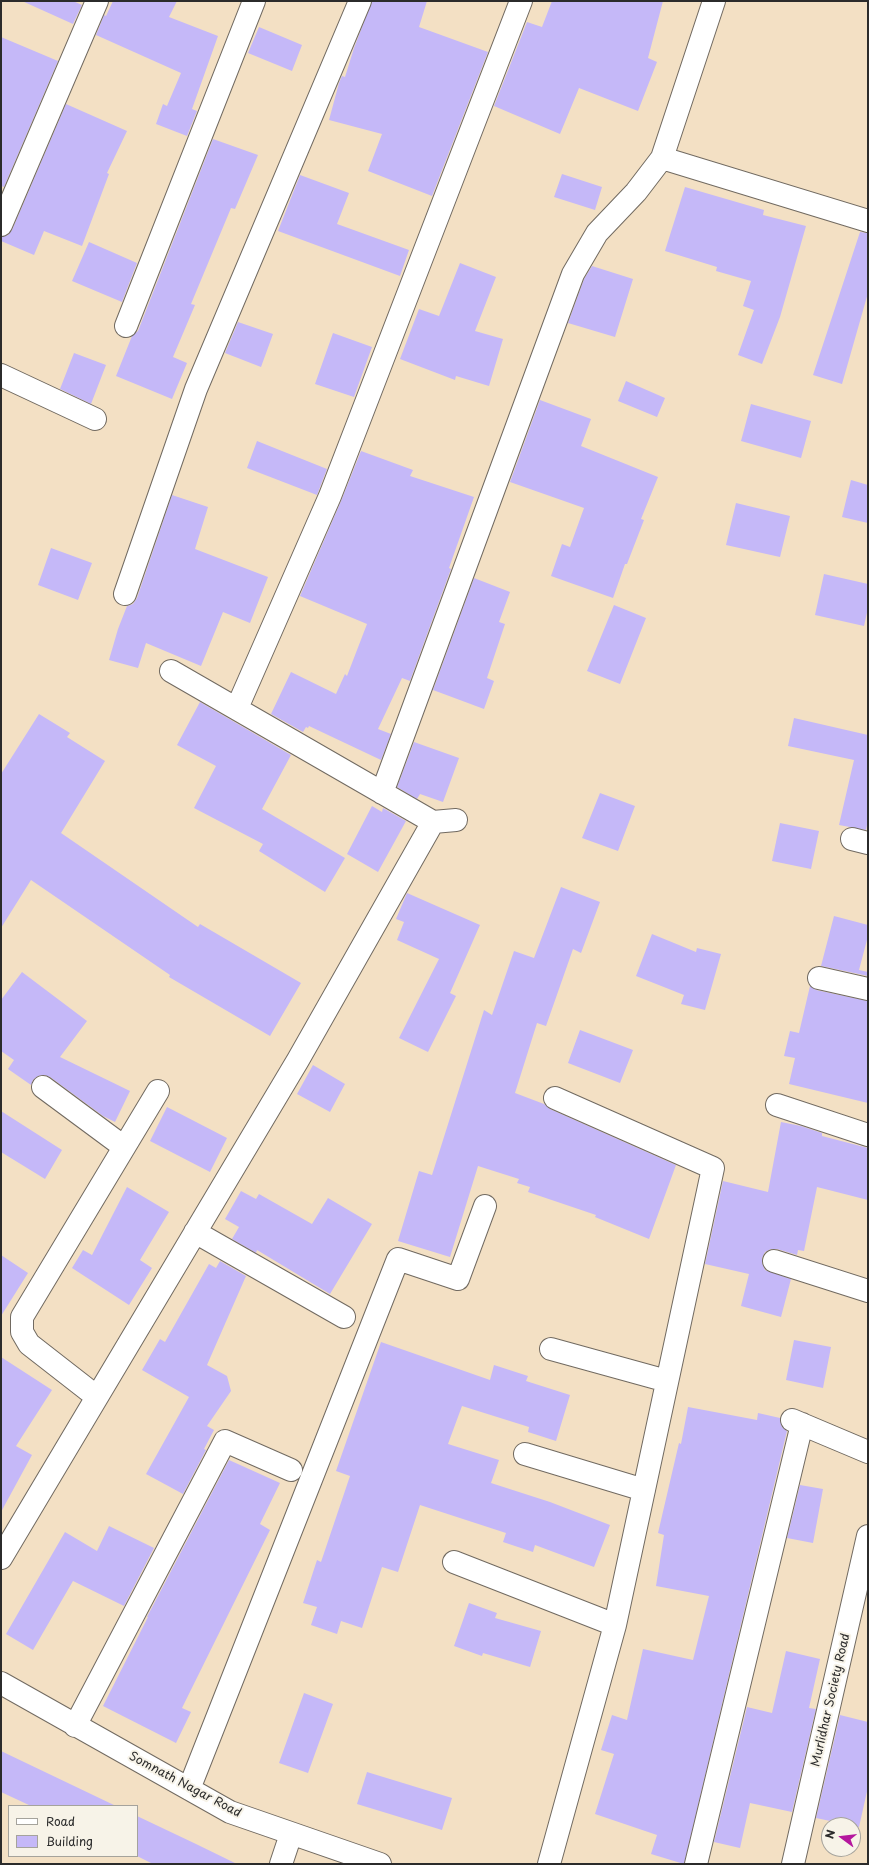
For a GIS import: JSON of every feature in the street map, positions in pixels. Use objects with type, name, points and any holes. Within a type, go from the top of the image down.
[{"type":"street","points":[[1,225],[98,1]]},
{"type":"street","points":[[126,326],[254,1]]},
{"type":"street","points":[[125,594],[196,389],[360,1]]},
{"type":"street","points":[[238,708],[330,496],[521,1]]},
{"type":"street","points":[[382,793],[574,274],[597,233],[636,192],[662,158],[714,1]]},
{"type":"street","points":[[662,158],[868,221]]},
{"type":"street","points":[[1,375],[95,419]]},
{"type":"street","points":[[171,671],[238,708],[433,822],[456,820]]},
{"type":"street","points":[[1,1558],[298,1060],[433,822]]},
{"type":"street","points":[[819,978],[868,989]]},
{"type":"street","points":[[43,1087],[124,1147]]},
{"type":"street","points":[[97,1397],[29,1344],[22,1332],[22,1317],[158,1091]]},
{"type":"street","points":[[549,1864],[615,1625],[713,1168],[556,1098]]},
{"type":"street","points":[[777,1105],[868,1135]]},
{"type":"street","points":[[189,1789],[398,1259],[458,1279],[485,1206]]},
{"type":"street","points":[[195,1232],[344,1317]]},
{"type":"street","points":[[774,1261],[868,1291]]},
{"type":"street","points":[[551,1349],[667,1381]]},
{"type":"street","points":[[696,1864],[797,1422],[868,1452]]},
{"type":"street","points":[[75,1726],[225,1441],[292,1470]]},
{"type":"street","points":[[525,1454],[644,1490]]},
{"type":"street","name":"Murlidhar Society Road","points":[[793,1864],[868,1536]]},
{"type":"street","points":[[454,1562],[615,1625]]},
{"type":"street","name":"Somnath Nagar Road","points":[[1,1683],[230,1812],[380,1864]]},
{"type":"street","points":[[281,1864],[291,1834]]},
{"type":"building","points":[[22,1],[73,1],[82,5],[73,24]]},
{"type":"building","points":[[113,1],[177,1],[169,17],[218,36],[192,109],[197,111],[187,136],[156,124],[163,104],[167,106],[181,73],[96,35],[104,15],[106,16]]},
{"type":"building","points":[[372,1],[427,1],[419,27],[488,52],[432,196],[368,171],[382,134],[329,120],[339,83],[342,76],[345,77],[354,48]]},
{"type":"building","points":[[552,1],[663,1],[648,58],[657,62],[638,111],[579,88],[560,134],[494,106],[527,22],[542,27]]},
{"type":"building","points":[[259,27],[302,45],[292,71],[248,53]]},
{"type":"building","points":[[1,37],[58,61],[4,187],[1,186]]},
{"type":"building","points":[[66,104],[127,131],[107,173],[109,174],[82,246],[44,231],[34,255],[1,241],[1,237],[8,235],[12,230]]},
{"type":"building","points":[[213,139],[258,155],[235,209],[231,208],[191,304],[195,305],[173,357],[187,363],[172,399],[116,376],[132,336],[138,331]]},
{"type":"building","points":[[562,174],[602,187],[595,210],[554,197]]},
{"type":"building","points":[[300,175],[349,193],[337,224],[409,250],[400,276],[278,231]]},
{"type":"building","points":[[685,187],[764,210],[763,215],[806,226],[780,317],[762,364],[738,355],[754,310],[743,306],[751,281],[716,271],[717,267],[665,251]]},
{"type":"building","points":[[860,232],[868,233],[868,293],[842,384],[813,375]]},
{"type":"building","points":[[89,242],[137,263],[122,302],[72,281]]},
{"type":"building","points":[[460,263],[496,277],[475,331],[503,339],[489,386],[456,376],[455,380],[400,359],[419,309],[439,316]]},
{"type":"building","points":[[592,266],[633,279],[615,337],[568,323],[584,279]]},
{"type":"building","points":[[238,322],[273,334],[261,367],[225,353]]},
{"type":"building","points":[[333,333],[372,347],[354,397],[315,384]]},
{"type":"building","points":[[74,353],[106,365],[91,404],[60,389]]},
{"type":"building","points":[[626,381],[665,398],[657,417],[618,401]]},
{"type":"building","points":[[540,400],[591,419],[581,446],[658,477],[641,519],[644,520],[627,564],[625,564],[613,598],[551,576],[562,544],[570,547],[584,508],[510,482]]},
{"type":"building","points":[[751,404],[811,421],[801,458],[741,441]]},
{"type":"building","points":[[257,441],[327,469],[317,495],[247,468]]},
{"type":"building","points":[[361,451],[413,470],[410,476],[474,497],[449,568],[451,569],[410,681],[402,678],[378,729],[391,734],[381,760],[309,726],[308,728],[306,727],[303,732],[271,714],[291,672],[336,694],[345,674],[347,676],[367,624],[300,596]]},
{"type":"building","points":[[851,480],[868,485],[868,523],[842,517]]},
{"type":"building","points":[[172,495],[208,507],[195,549],[268,577],[250,623],[223,612],[201,666],[146,643],[138,668],[109,660],[118,629],[127,606],[133,604],[137,598]]},
{"type":"building","points":[[736,503],[790,516],[780,557],[726,545]]},
{"type":"building","points":[[51,548],[92,563],[78,600],[38,585]]},
{"type":"building","points":[[824,574],[868,584],[868,608],[864,626],[815,615]]},
{"type":"building","points":[[474,578],[510,592],[499,622],[505,624],[487,678],[494,681],[484,709],[433,690]]},
{"type":"building","points":[[614,605],[646,618],[620,684],[587,671]]},
{"type":"building","points":[[200,702],[291,755],[262,809],[345,858],[325,892],[259,851],[263,844],[194,808],[216,766],[177,745]]},
{"type":"building","points":[[39,714],[70,733],[67,737],[105,761],[61,833],[198,927],[200,924],[301,983],[270,1036],[169,977],[170,975],[31,880],[1,928],[1,774]]},
{"type":"building","points":[[794,718],[868,735],[868,820],[866,830],[839,825],[854,760],[788,746]]},
{"type":"building","points":[[414,742],[459,758],[443,802],[420,794],[417,799],[397,787]]},
{"type":"building","points":[[600,793],[635,806],[618,851],[582,838]]},
{"type":"building","points":[[372,806],[382,812],[383,808],[406,821],[378,872],[347,854]]},
{"type":"building","points":[[780,823],[819,831],[811,869],[772,861]]},
{"type":"building","points":[[561,887],[600,902],[581,953],[573,949],[546,1026],[537,1023],[515,1093],[544,1104],[550,1109],[676,1165],[649,1239],[595,1217],[596,1215],[528,1192],[530,1187],[517,1183],[519,1179],[478,1166],[450,1257],[398,1241],[419,1171],[432,1175],[484,1010],[492,1015],[514,951],[534,958]]},
{"type":"building","points":[[407,893],[480,925],[450,993],[456,996],[428,1052],[399,1038],[439,959],[397,940],[404,922],[396,919]]},
{"type":"building","points":[[834,916],[868,925],[868,936],[859,970],[868,972],[868,976],[821,966]]},
{"type":"building","points":[[652,934],[696,952],[697,948],[721,954],[705,1010],[681,1004],[684,995],[636,976]]},
{"type":"building","points":[[22,972],[87,1021],[60,1057],[130,1091],[115,1122],[103,1116],[50,1077],[44,1075],[38,1076],[33,1080],[31,1085],[8,1069],[14,1060],[1,1051],[1,1000]]},
{"type":"building","points":[[810,986],[816,990],[868,1001],[868,1103],[789,1084],[795,1058],[784,1056],[790,1031],[799,1033]]},
{"type":"building","points":[[580,1030],[633,1050],[620,1083],[568,1063]]},
{"type":"building","points":[[313,1065],[345,1084],[330,1112],[297,1094]]},
{"type":"building","points":[[167,1107],[227,1138],[210,1172],[150,1141]]},
{"type":"building","points":[[1,1111],[62,1150],[45,1179],[1,1152]]},
{"type":"building","points":[[781,1122],[801,1126],[822,1133],[822,1136],[868,1148],[868,1200],[817,1187],[804,1251],[798,1250],[797,1255],[777,1249],[771,1249],[765,1252],[762,1258],[762,1263],[765,1270],[791,1279],[781,1317],[741,1306],[749,1274],[705,1264],[723,1181],[768,1192]]},
{"type":"building","points":[[127,1187],[169,1212],[140,1260],[152,1268],[129,1305],[72,1268],[83,1250],[92,1255]]},
{"type":"building","points":[[241,1191],[256,1199],[259,1194],[312,1224],[328,1198],[372,1224],[330,1294],[257,1250],[256,1253],[232,1239],[239,1227],[225,1219]]},
{"type":"building","points":[[1,1255],[28,1273],[1,1316]]},
{"type":"building","points":[[220,1261],[246,1276],[207,1365],[227,1376],[231,1391],[207,1426],[214,1430],[204,1449],[206,1450],[183,1494],[146,1474],[189,1397],[142,1370],[160,1339],[165,1342],[209,1264],[216,1268]]},
{"type":"building","points":[[794,1340],[831,1347],[823,1388],[786,1380]]},
{"type":"building","points":[[381,1342],[490,1380],[494,1365],[528,1376],[526,1381],[570,1395],[556,1441],[528,1432],[529,1427],[462,1406],[448,1444],[499,1460],[491,1483],[550,1502],[610,1525],[594,1567],[535,1545],[533,1552],[503,1542],[506,1533],[420,1505],[398,1572],[382,1567],[362,1628],[341,1621],[337,1634],[311,1625],[317,1607],[303,1603],[317,1560],[321,1562],[350,1476],[336,1471]]},
{"type":"building","points":[[1,1357],[52,1390],[16,1446],[32,1455],[1,1512]]},
{"type":"building","points":[[688,1407],[757,1420],[758,1413],[780,1418],[782,1427],[787,1431],[684,1864],[651,1854],[657,1835],[595,1814],[614,1754],[601,1750],[612,1715],[627,1720],[643,1649],[693,1660],[709,1596],[656,1586],[664,1535],[658,1533],[679,1443],[681,1444]]},
{"type":"building","points":[[229,1460],[280,1483],[260,1524],[270,1530],[182,1708],[191,1712],[176,1743],[103,1706],[147,1617]]},
{"type":"building","points":[[800,1485],[823,1489],[813,1543],[787,1538]]},
{"type":"building","points":[[109,1526],[154,1548],[124,1606],[73,1581],[33,1650],[6,1634],[65,1532],[97,1551]]},
{"type":"building","points":[[469,1603],[497,1613],[495,1618],[541,1631],[530,1667],[483,1653],[482,1656],[454,1646]]},
{"type":"building","points":[[786,1651],[820,1659],[809,1708],[816,1709],[792,1812],[750,1803],[740,1848],[714,1842],[747,1707],[772,1713]]},
{"type":"building","points":[[304,1693],[333,1704],[308,1773],[279,1763]]},
{"type":"building","points":[[840,1715],[868,1722],[868,1787],[861,1818],[816,1818]]},
{"type":"building","points":[[1,1751],[114,1805],[29,1805],[1,1792]]},
{"type":"building","points":[[367,1772],[452,1798],[442,1830],[357,1804]]},
{"type":"building","points":[[138,1816],[237,1864],[153,1864],[138,1856]]}]
